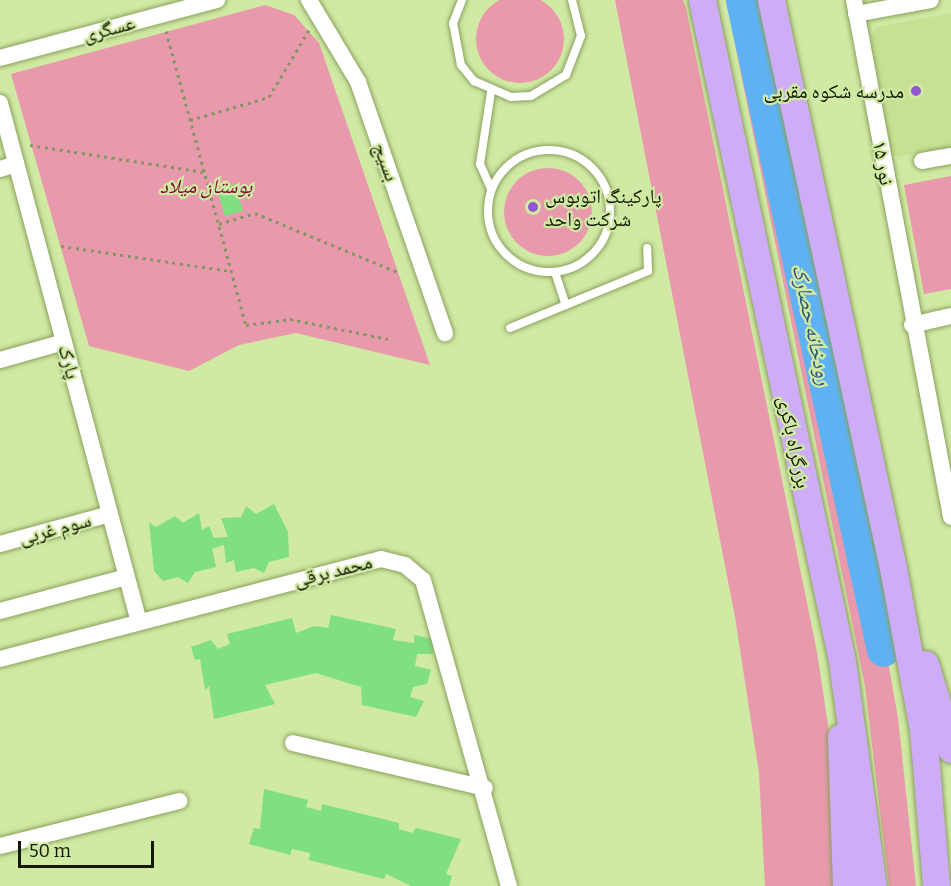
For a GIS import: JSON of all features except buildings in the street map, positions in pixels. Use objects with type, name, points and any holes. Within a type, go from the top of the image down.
[{"type":"highway","points":[[697,0],[711,48]]},
{"type":"highway","name":"بزرگراه باکری","points":[[702,0],[842,661],[873,886]]},
{"type":"highway","points":[[771,0],[893,568],[923,730],[936,886]]},
{"type":"highway","points":[[893,568],[951,749]]},
{"type":"highway","points":[[842,661],[846,886]]},
{"type":"street","name":"عسگری","points":[[0,58],[217,0]]},
{"type":"street","name":"بسیج","points":[[309,0],[358,82],[445,333]]},
{"type":"street","points":[[855,7],[931,0]]},
{"type":"street","name":"نور ۱۵","points":[[855,7],[912,325],[947,475],[951,517]]},
{"type":"street","name":"پارک","points":[[0,103],[8,131],[8,166],[64,342],[139,621]]},
{"type":"street","points":[[922,161],[951,156]]},
{"type":"street","points":[[912,325],[951,316]]},
{"type":"street","points":[[0,360],[64,342]]},
{"type":"street","name":"سوم غربی","points":[[0,543],[110,514]]},
{"type":"street","name":"محمد برقی","points":[[0,659],[381,559],[405,565],[423,580],[485,788],[509,886]]},
{"type":"street","points":[[0,611],[127,577]]},
{"type":"street","points":[[293,744],[485,788]]},
{"type":"street","points":[[0,846],[179,801]]},
{"type":"lane","points":[[459,1],[453,45],[461,65],[491,92],[531,96],[566,75],[581,36],[572,0]]},
{"type":"lane","points":[[491,92],[480,164],[491,189],[488,220],[499,248],[534,271],[555,272],[590,257],[605,233],[610,206],[595,171],[579,158],[538,150],[518,157],[491,189]]},
{"type":"lane","points":[[510,328],[648,271],[647,248]]},
{"type":"lane","points":[[555,272],[566,305]]},
{"type":"path","points":[[161,15],[246,325],[290,320],[388,339]]},
{"type":"path","points":[[190,120],[269,98],[310,25]]},
{"type":"path","points":[[8,131],[32,147],[204,172]]},
{"type":"path","points":[[219,224],[255,213],[400,273]]},
{"type":"path","points":[[61,246],[231,271]]},
{"type":"shaded area","name":"مدرسه شکوه مقربی","points":[[951,13],[951,147],[897,157],[891,153],[871,35],[877,27]]},
{"type":"green space","points":[[520,-5],[537,-2],[551,8],[561,22],[564,39],[561,56],[551,70],[537,80],[520,83],[503,80],[489,70],[479,56],[476,39],[479,22],[489,8],[503,-2]]},
{"type":"green space","points":[[615,0],[683,0],[686,8],[817,652],[832,752],[839,886],[765,886],[759,773],[735,617]]},
{"type":"green space","points":[[726,0],[751,0],[878,605],[898,718],[916,886],[889,886],[865,686]]},
{"type":"green space","name":"بوستان میلاد","points":[[265,5],[294,15],[319,43],[430,365],[296,333],[239,345],[189,371],[89,346],[11,74]]},
{"type":"green space","points":[[548,168],[573,175],[585,187],[592,212],[585,237],[573,249],[548,256],[523,249],[511,237],[504,212],[511,187],[523,175]]},
{"type":"green space","points":[[951,176],[951,289],[924,294],[904,185]]},
{"type":"waterway","name":"رودخانه حصارک","points":[[742,0],[883,650]]},
{"type":"place","name":"مدرسه شکوه مقربی","points":[[916,91]]},
{"type":"place","name":"پارکینگ اتوبوس شرکت واحد","points":[[533,207]]}]
